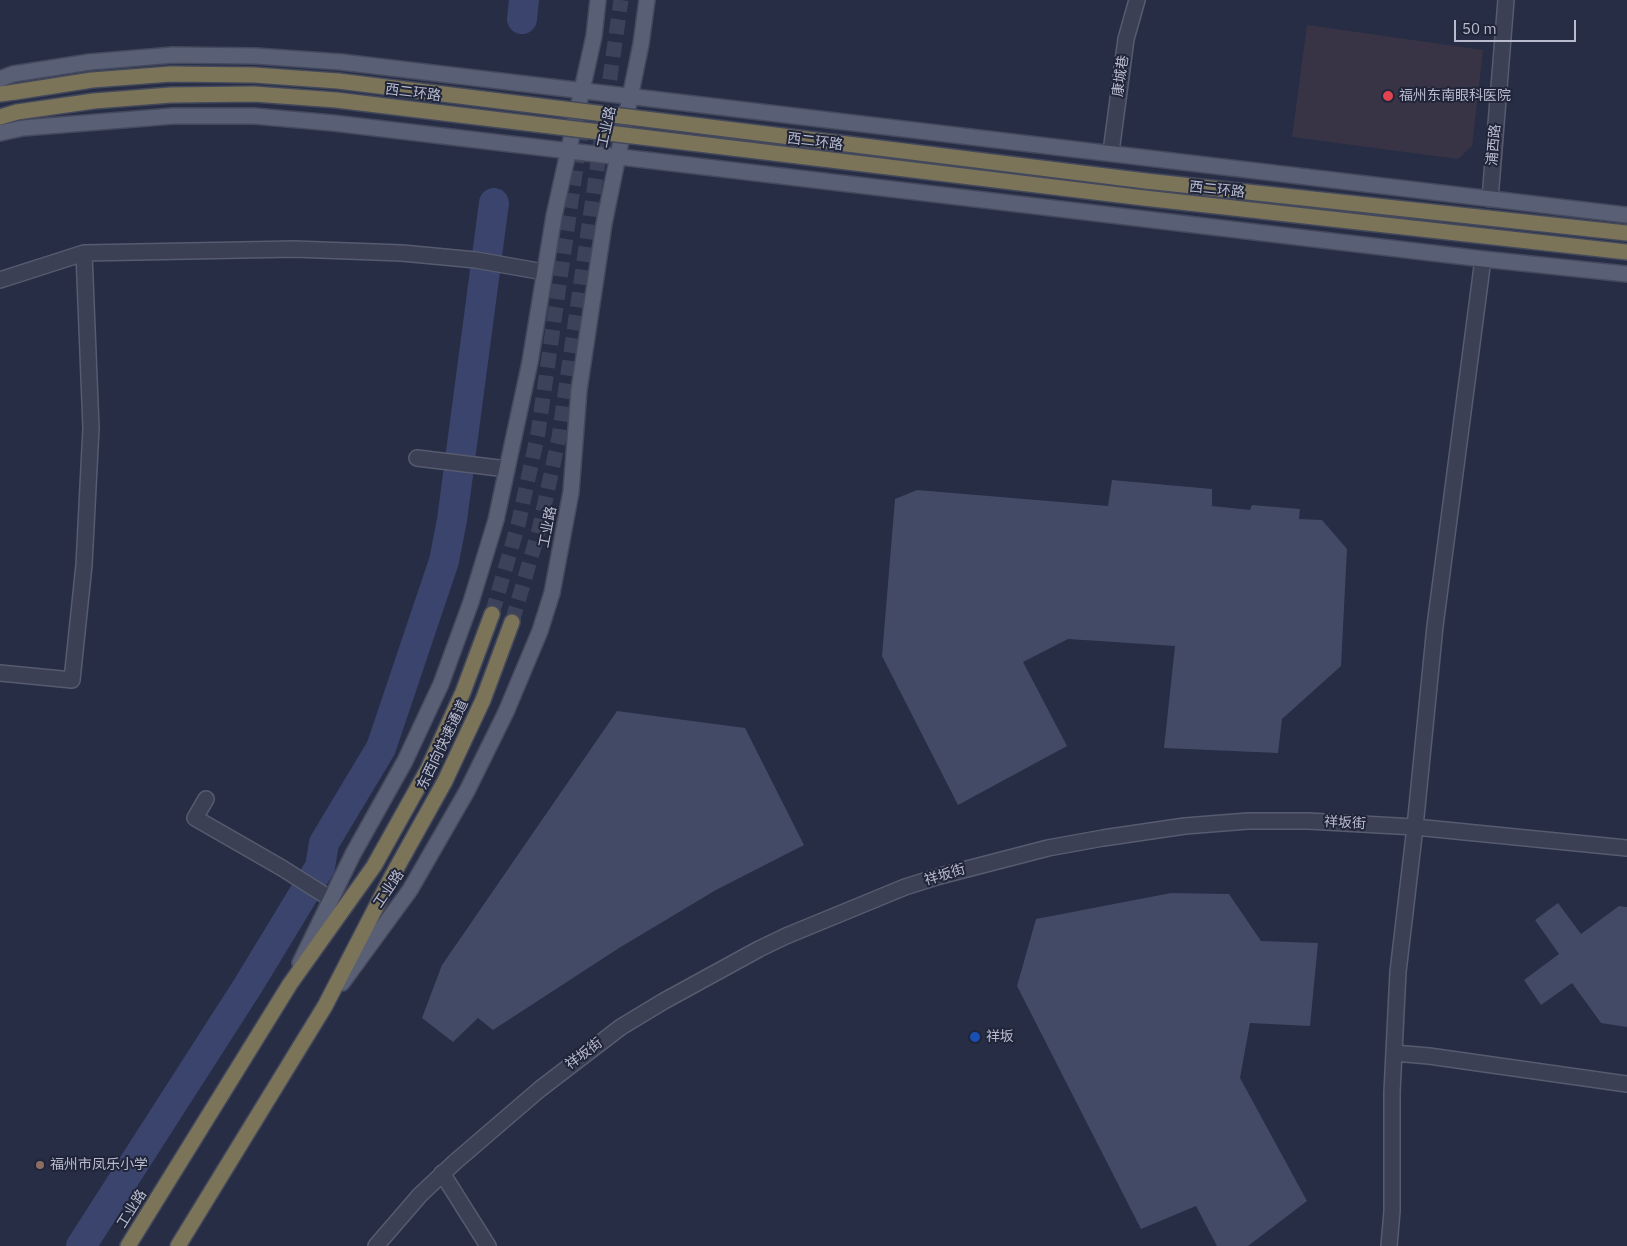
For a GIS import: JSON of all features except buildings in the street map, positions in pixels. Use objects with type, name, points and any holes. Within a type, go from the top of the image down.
[{"type":"highway","name":"西二环路","points":[[8,93],[92,80],[171,74],[254,75],[329,80],[1146,181],[1627,233]]},
{"type":"highway","name":"西二环路","points":[[0,116],[94,101],[171,95],[254,94],[336,100],[1144,198],[1627,252]]},
{"type":"highway","name":"东西向快速通道","points":[[374,866],[427,771],[463,692],[492,614]]},
{"type":"highway","name":"东西向快速通道","points":[[391,878],[445,781],[483,700],[512,622]]},
{"type":"highway","name":"工业路","points":[[128,1246],[290,984],[374,866]]},
{"type":"highway","name":"工业路","points":[[181,1245],[325,1006],[391,878]]},
{"type":"main road","name":"工业路","points":[[290,984],[353,854],[405,761],[441,684],[476,584],[496,520],[530,362],[554,216],[594,36],[598,0]]},
{"type":"main road","name":"工业路","points":[[325,1006],[410,890],[467,791],[506,712],[540,630],[552,593],[571,492],[579,390],[604,224],[641,44],[647,0]]},
{"type":"main road","points":[[0,78],[13,74],[90,62],[173,55],[256,56],[341,62],[1111,152],[1627,215]]},
{"type":"main road","points":[[0,133],[23,128],[174,116],[254,116],[333,123],[568,150],[751,174],[1627,274]]},
{"type":"street","name":"康城巷","points":[[1111,152],[1126,39],[1137,0]]},
{"type":"street","name":"浦西路","points":[[1490,199],[1506,0]]},
{"type":"street","points":[[0,280],[84,253],[294,249],[402,253],[476,260],[544,272]]},
{"type":"street","points":[[0,673],[72,680],[84,565],[90,428],[84,253]]},
{"type":"street","points":[[1389,1246],[1392,1211],[1392,1092],[1398,972],[1435,626],[1483,259]]},
{"type":"street","points":[[417,458],[507,469]]},
{"type":"street","points":[[206,799],[195,818],[282,868],[331,899]]},
{"type":"street","name":"祥坂街","points":[[376,1246],[420,1195],[442,1174],[540,1088],[597,1044],[642,1014],[759,949],[906,887],[969,868],[1048,848],[1185,826],[1248,821],[1359,823],[1627,848]]},
{"type":"street","points":[[1394,1053],[1429,1056],[1627,1084]]},
{"type":"street","points":[[442,1174],[488,1246]]},
{"type":"street","points":[[1392,1211],[1398,1246]]},
{"type":"shaded area","name":"福州东南眼科医院","points":[[1307,25],[1483,50],[1472,146],[1458,159],[1292,137]]},
{"type":"waterway","points":[[522,19],[524,0]]},
{"type":"waterway","points":[[81,1246],[249,984],[320,867],[324,843],[381,748],[444,561],[452,520],[494,203]]},
{"type":"tunnel","points":[[512,622],[539,530],[559,437],[621,0]]},
{"type":"tunnel","points":[[492,614],[518,525],[538,433],[583,118]]},
{"type":"place","name":"福州东南眼科医院","points":[[1388,96]]},
{"type":"place","name":"祥坂","points":[[975,1037]]},
{"type":"place","name":"福州市凤乐小学","points":[[40,1165]]}]
